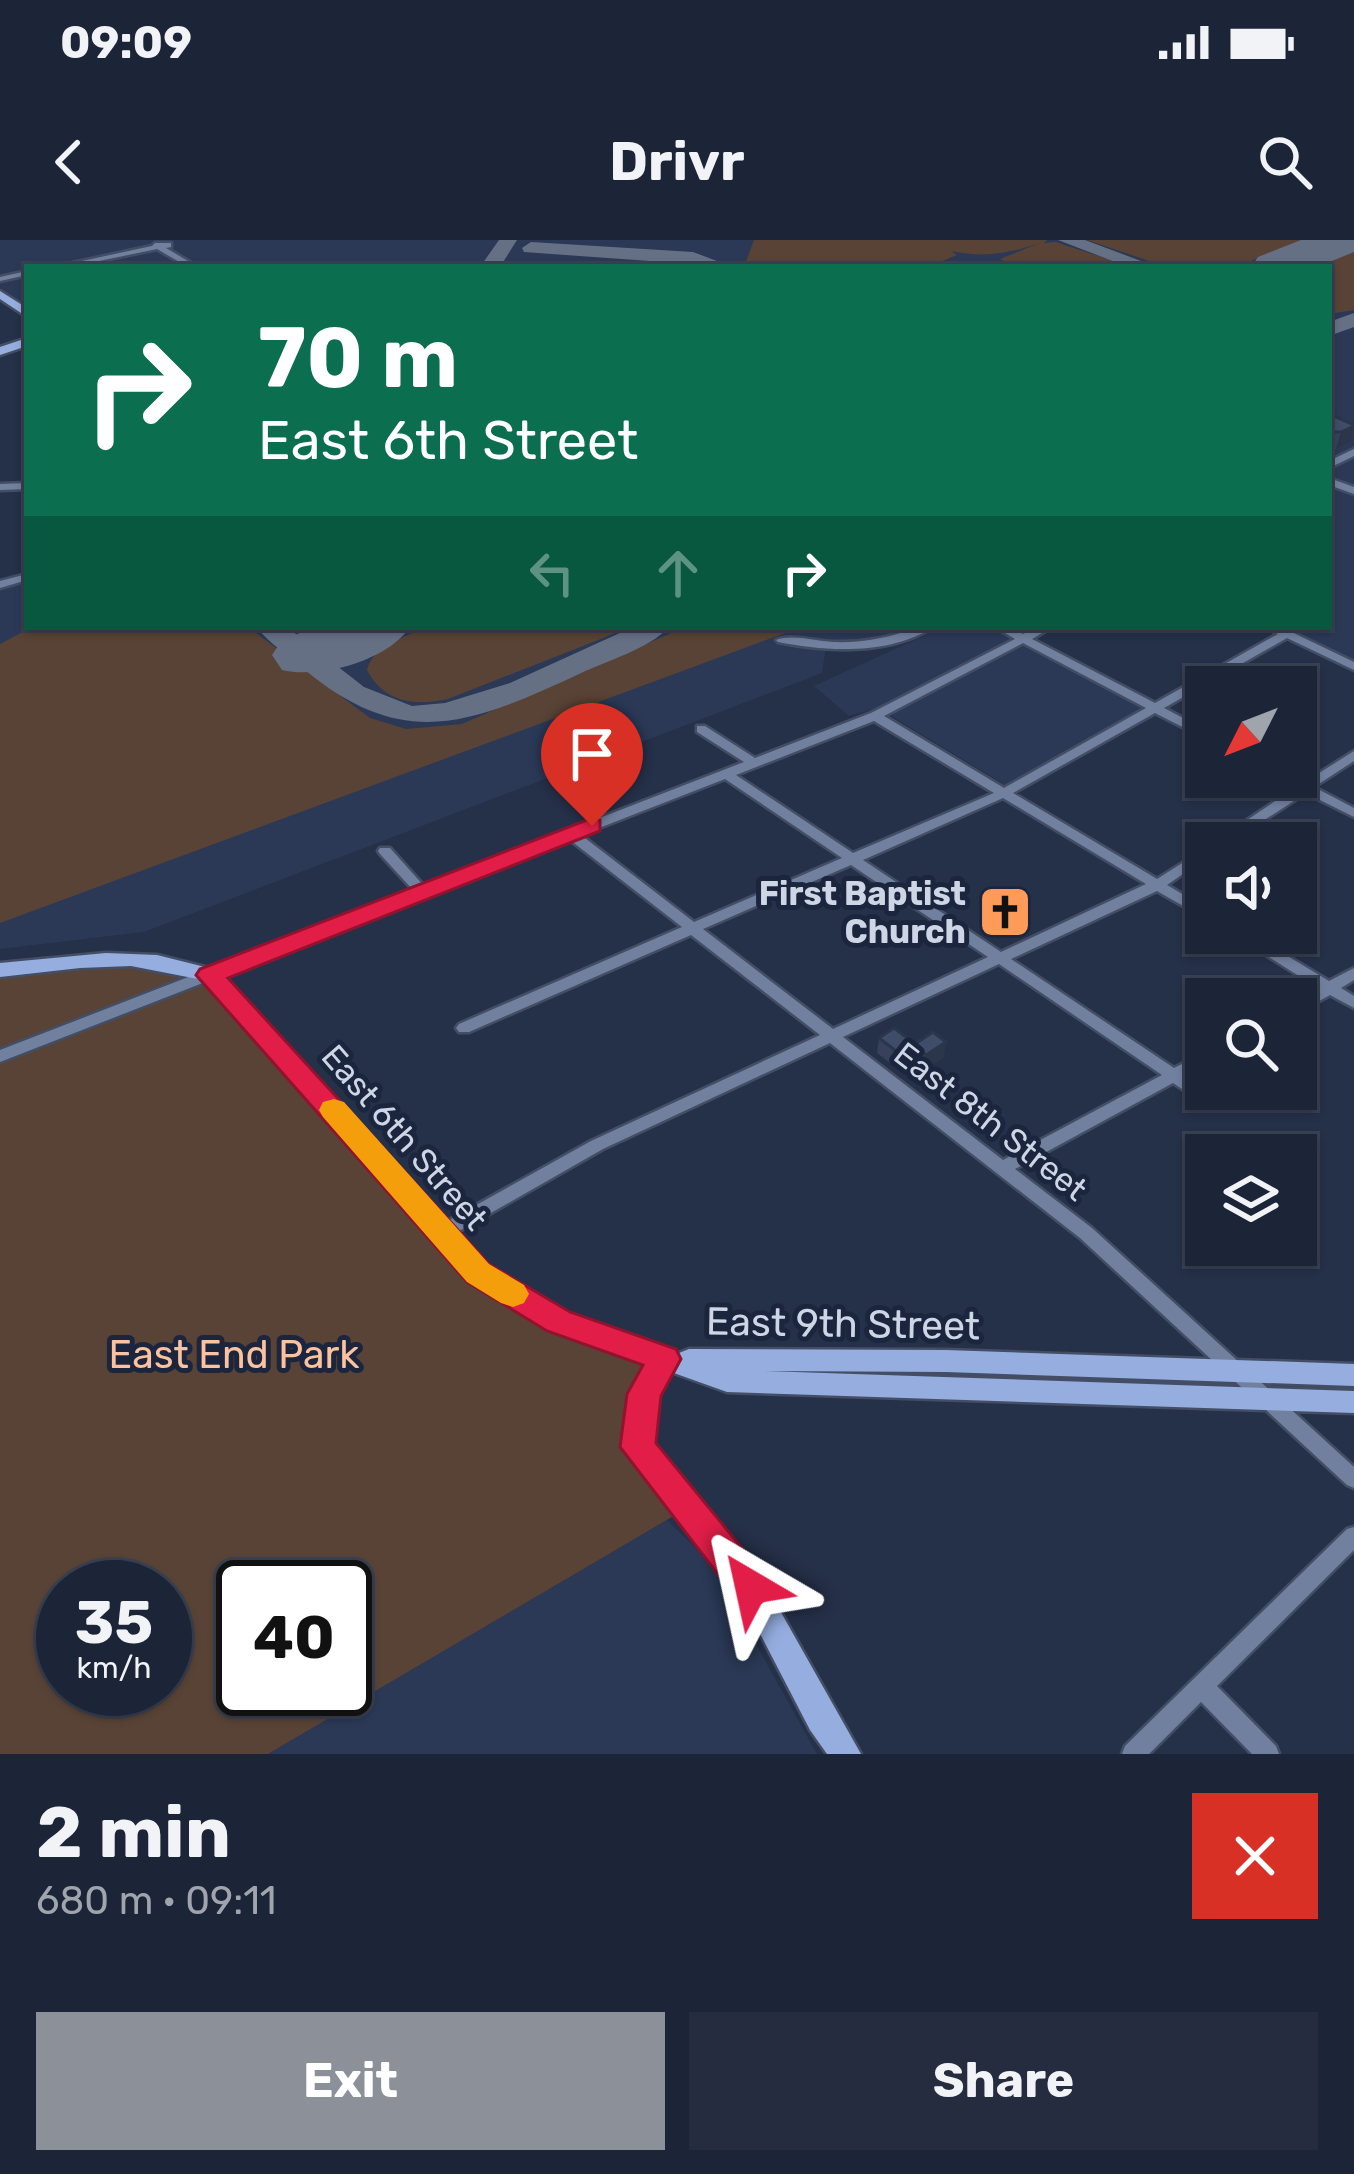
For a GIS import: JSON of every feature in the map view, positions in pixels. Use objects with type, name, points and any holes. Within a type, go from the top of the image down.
[{"type":"main road","points":[[0,970],[123,956],[179,964],[210,975]]},
{"type":"main road","name":"East 6th Street","points":[[210,975],[478,1273],[558,1322],[664,1359]]},
{"type":"main road","points":[[664,1359],[644,1394],[638,1447],[751,1587],[845,1754]]},
{"type":"main road","name":"East 9th Street","points":[[664,1359],[946,1361],[1354,1376]]},
{"type":"main road","name":"East 9th Street","points":[[664,1359],[727,1381],[1354,1402]]},
{"type":"street","points":[[72,264],[160,245],[189,264]]},
{"type":"street","points":[[782,640],[865,646],[921,630]]},
{"type":"street","points":[[1006,630],[1185,724]]},
{"type":"street","points":[[0,1056],[875,716],[1040,630]]},
{"type":"street","points":[[1278,630],[1354,665]]},
{"type":"street","points":[[464,1028],[1004,793],[1286,634]]},
{"type":"street","points":[[875,716],[1185,902]]},
{"type":"street","points":[[701,728],[754,763]]},
{"type":"street","points":[[1317,779],[1354,755]]},
{"type":"street","points":[[726,774],[1185,1083]]},
{"type":"street","points":[[1317,793],[1354,813]]},
{"type":"street","points":[[1252,822],[1288,798]]},
{"type":"street","name":"East 8th Street","points":[[571,834],[1129,1269],[1354,1479]]},
{"type":"street","points":[[385,851],[422,892]]},
{"type":"street","points":[[441,1233],[597,1145],[1157,885],[1185,866]]},
{"type":"street","points":[[1273,954],[1354,1003]]},
{"type":"street","points":[[1317,998],[1354,974]]},
{"type":"street","points":[[1002,1168],[1185,1069]]},
{"type":"street","points":[[1133,1754],[1354,1536]]},
{"type":"street","points":[[1204,1689],[1268,1754]]},
{"type":"shaded area","points":[[0,240],[1354,240],[1354,662],[1285,630],[1332,630],[1332,264],[24,264],[24,314],[0,294]]},
{"type":"shaded area","points":[[24,582],[24,630],[912,630],[895,637],[826,647],[822,673],[144,932],[0,949],[0,589]]},
{"type":"shaded area","points":[[936,630],[998,630],[1146,708],[1007,786],[878,708],[849,716],[814,686]]},
{"type":"shaded area","points":[[667,1520],[711,1563],[817,1754],[268,1754],[333,1716],[372,1716],[372,1693]]},
{"type":"green space","points":[[754,240],[1047,240],[1044,243],[1056,242],[1122,264],[1009,264],[1000,259],[1042,242],[997,254],[951,251],[957,255],[941,264],[745,264]]},
{"type":"green space","points":[[1087,240],[1303,240],[1243,264],[1158,264]]},
{"type":"green space","points":[[1354,249],[1354,310],[1332,314],[1332,264],[1318,264]]},
{"type":"green space","points":[[26,630],[252,630],[370,718],[406,729],[462,724],[678,630],[788,632],[0,923],[0,644]]},
{"type":"green space","points":[[421,630],[623,630],[448,699],[424,702],[391,696],[367,670],[376,654]]},
{"type":"green space","name":"East End Park","points":[[123,956],[210,975],[509,1292],[665,1359],[637,1447],[689,1507],[372,1693],[372,1560],[216,1560],[216,1716],[333,1716],[268,1754],[0,1754],[0,970]]},
{"type":"building","points":[[1332,415],[1354,425],[1332,432]]},
{"type":"building","points":[[894,1028],[915,1044],[933,1032],[946,1042],[926,1055],[919,1049],[905,1058],[879,1038]]},
{"type":"taxiway","points":[[492,264],[508,240]]},
{"type":"taxiway","points":[[1067,240],[1138,264]]},
{"type":"taxiway","points":[[1324,247],[1326,240]]},
{"type":"taxiway","points":[[531,248],[693,258],[713,264]]},
{"type":"taxiway","points":[[1332,329],[1354,319]]},
{"type":"taxiway","points":[[274,630],[354,693],[384,709],[412,715],[445,712],[520,689],[649,630]]},
{"type":"runway","points":[[1283,264],[1343,240]]},
{"type":"runway","points":[[307,655],[369,630]]},
{"type":"slow traffic","points":[[334,1110],[478,1273],[513,1294]]},
{"type":"place","name":"First Baptist Church","points":[[1005,912]]},
{"type":"route","points":[[592,826],[210,975],[478,1273],[558,1322],[664,1359],[644,1394],[638,1447],[751,1587]]}]
